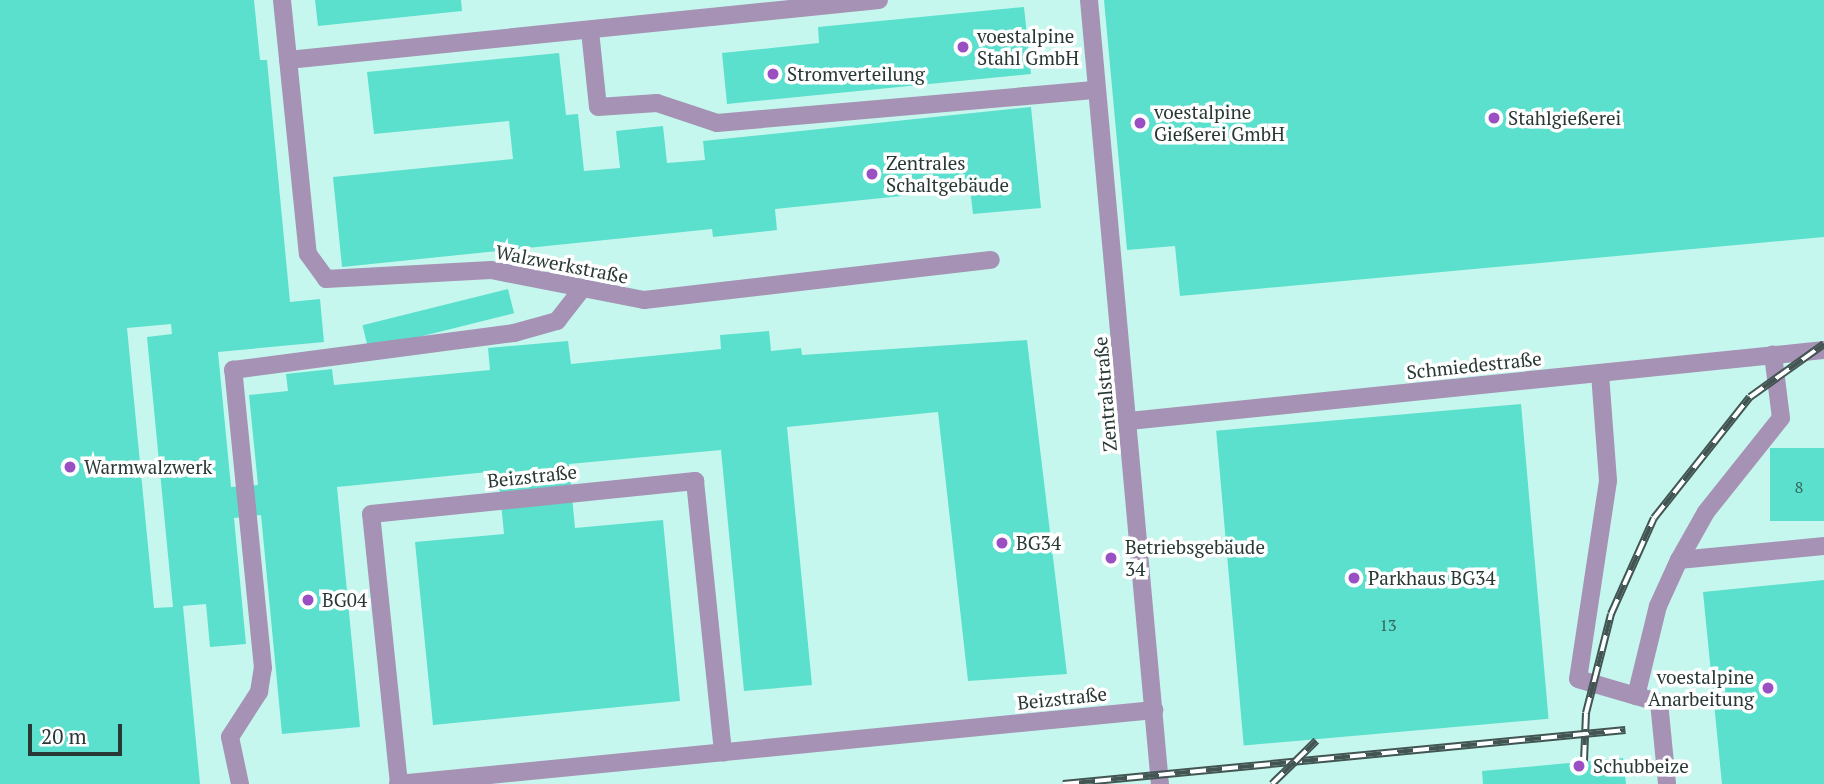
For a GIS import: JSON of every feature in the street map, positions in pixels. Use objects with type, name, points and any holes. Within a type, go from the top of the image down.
[{"type":"street","name":"Walzwerkstraße","points":[[282,0],[308,254],[315,272],[341,282],[491,270],[581,290],[644,300],[991,260]]},
{"type":"street","points":[[288,60],[590,32],[879,0]]},
{"type":"street","name":"Zentralstraße","points":[[1088,0],[1129,421],[1160,784]]},
{"type":"street","points":[[590,32],[598,107],[657,103],[717,123],[1097,90]]},
{"type":"street","points":[[240,784],[230,737],[259,692],[262,668],[233,370],[513,333],[556,321],[581,290]]},
{"type":"street","name":"Schmiedestraße","points":[[1129,421],[1824,350]]},
{"type":"street","points":[[1636,696],[1658,606],[1679,560],[1706,512],[1781,418],[1773,355]]},
{"type":"street","points":[[1600,374],[1608,481],[1578,679],[1659,702],[1667,784]]},
{"type":"street","name":"Beizstraße","points":[[723,753],[695,481],[371,514],[398,784],[723,753],[1154,710]]},
{"type":"street","points":[[1679,560],[1824,546]]},
{"type":"shaded area","points":[[0,0],[1824,0],[1824,784],[0,784]]},
{"type":"building","points":[[0,0],[254,0],[260,60],[267,60],[290,302],[320,299],[324,342],[218,352],[231,487],[258,485],[249,395],[288,391],[286,374],[332,369],[334,385],[490,370],[488,348],[568,341],[571,364],[721,349],[720,335],[769,331],[771,351],[801,348],[802,355],[1027,340],[1067,674],[968,681],[938,412],[787,427],[812,685],[744,691],[721,450],[569,464],[575,528],[663,520],[680,701],[433,725],[415,542],[504,534],[498,471],[337,487],[360,727],[282,734],[261,515],[234,518],[246,644],[210,647],[206,604],[183,606],[200,784],[0,784]],"holes":[[[171,324],[172,334],[147,337],[173,607],[154,608],[127,328]]]},
{"type":"building","points":[[315,0],[461,0],[462,11],[318,26]]},
{"type":"building","name":"Stahlgießerei","points":[[1104,0],[1824,0],[1824,237],[1180,296],[1175,246],[1127,250]]},
{"type":"building","points":[[1024,7],[1031,74],[727,104],[722,53],[819,43],[818,27]]},
{"type":"building","points":[[559,53],[566,115],[578,114],[584,171],[620,168],[616,131],[663,126],[667,163],[705,160],[703,141],[1031,107],[1041,208],[973,214],[970,189],[775,209],[777,230],[713,237],[712,229],[342,267],[333,177],[513,159],[509,121],[374,134],[367,72]]},
{"type":"building","points":[[508,289],[514,313],[369,350],[362,325]]},
{"type":"building","points":[[1521,404],[1549,719],[1244,745],[1216,431]]},
{"type":"building","points":[[1770,448],[1824,448],[1824,521],[1770,521]]},
{"type":"building","name":"voestalpine Anarbeitung","points":[[1824,580],[1824,784],[1722,784],[1703,592]]},
{"type":"building","name":"Schubbeize","points":[[1623,758],[1626,784],[1483,784],[1482,771]]},
{"type":"railway","points":[[1584,761],[1586,713],[1611,614],[1654,518],[1750,397],[1824,344]]},
{"type":"railway","points":[[1063,784],[1625,730]]},
{"type":"railway","points":[[1272,784],[1316,741]]},
{"type":"place","name":"voestalpine Stahl GmbH","points":[[963,47]]},
{"type":"place","name":"Stromverteilung","points":[[773,74]]},
{"type":"place","name":"Stahlgießerei","points":[[1494,118]]},
{"type":"place","name":"voestalpine Gießerei GmbH","points":[[1140,123]]},
{"type":"place","name":"Zentrales Schaltgebäude","points":[[872,174]]},
{"type":"place","name":"Warmwalzwerk","points":[[70,467]]},
{"type":"place","name":"BG34","points":[[1002,543]]},
{"type":"place","name":"Betriebsgebäude 34","points":[[1111,558]]},
{"type":"place","name":"Parkhaus BG34","points":[[1354,578]]},
{"type":"place","name":"BG04","points":[[308,600]]},
{"type":"place","name":"voestalpine Anarbeitung","points":[[1768,688]]},
{"type":"place","name":"Schubbeize","points":[[1579,766]]}]
